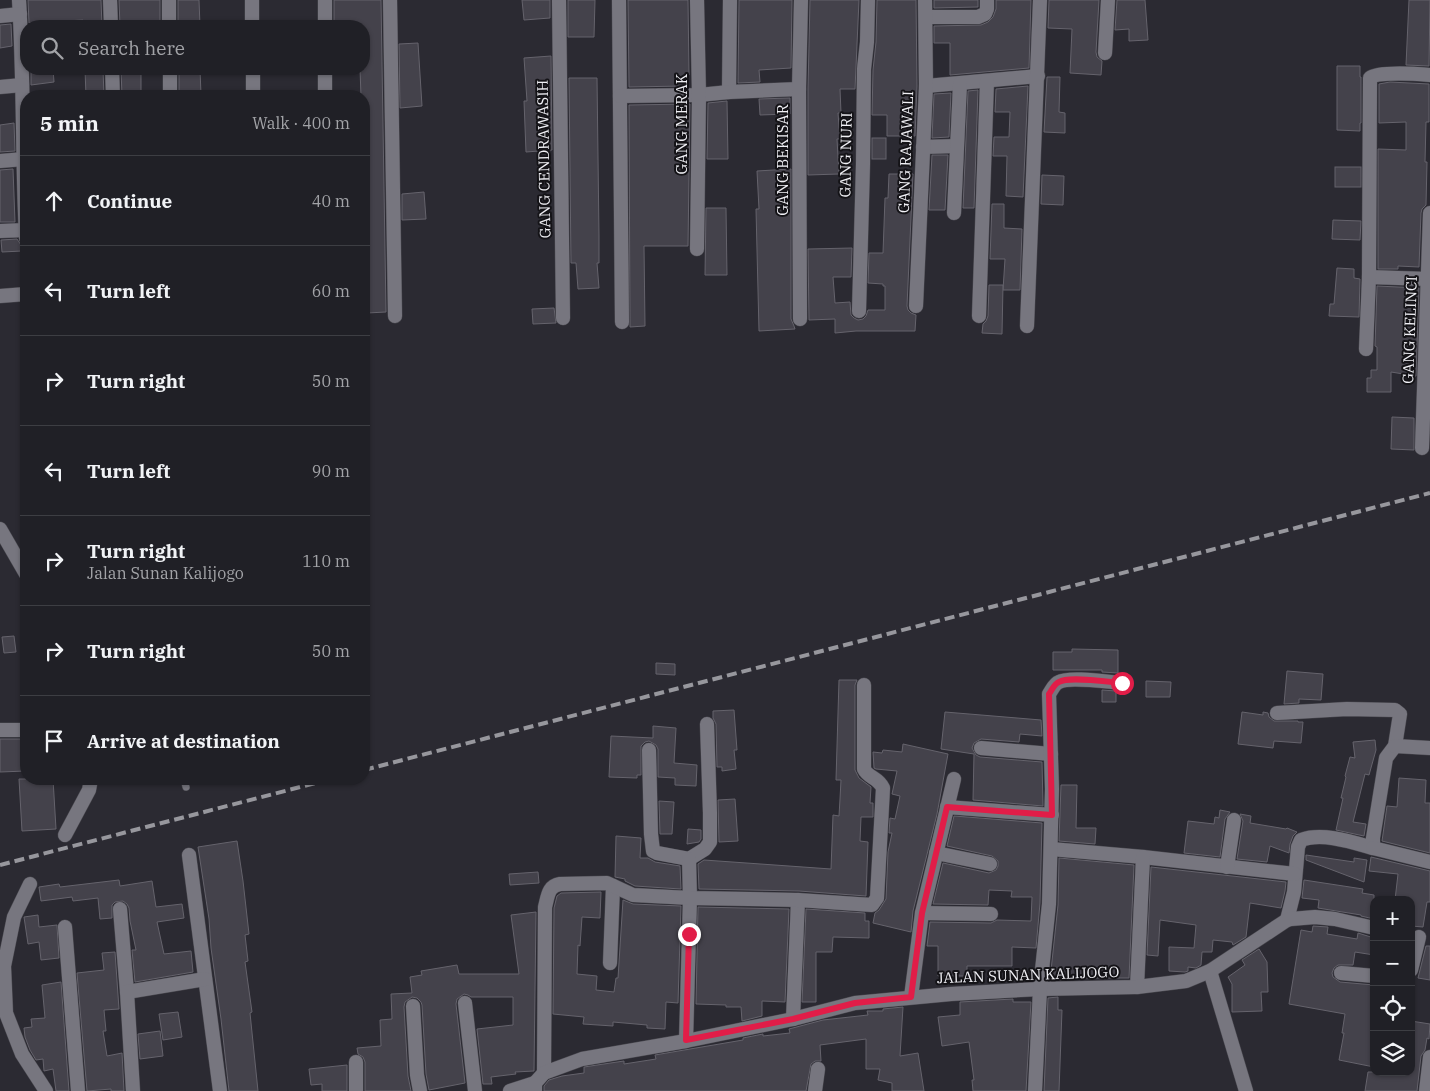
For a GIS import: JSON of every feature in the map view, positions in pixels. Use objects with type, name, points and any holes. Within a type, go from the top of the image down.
[{"type":"street","points":[[19,0],[20,20]]},
{"type":"street","points":[[110,0],[111,20]]},
{"type":"street","points":[[169,0],[169,20]]},
{"type":"street","points":[[252,0],[252,20]]},
{"type":"street","points":[[325,20],[326,0]]},
{"type":"street","points":[[390,0],[395,316]]},
{"type":"street","name":"GANG CENDRAWASIH","points":[[559,0],[562,318]]},
{"type":"street","points":[[619,0],[622,322]]},
{"type":"street","name":"GANG MERAK","points":[[697,0],[697,249]]},
{"type":"street","points":[[729,92],[730,0]]},
{"type":"street","name":"GANG BEKISAR","points":[[800,319],[799,89],[801,0]]},
{"type":"street","name":"GANG NURI","points":[[859,311],[864,69],[868,0]]},
{"type":"street","name":"GANG RAJAWALI","points":[[916,306],[926,86],[926,0]]},
{"type":"street","points":[[926,18],[978,17],[984,14],[987,9],[987,0]]},
{"type":"street","points":[[1027,326],[1040,0]]},
{"type":"street","points":[[1105,53],[1108,0]]},
{"type":"street","points":[[0,16],[20,14]]},
{"type":"street","points":[[1366,349],[1369,277],[1370,78],[1374,75],[1387,74],[1430,74]]},
{"type":"street","points":[[22,75],[22,90]]},
{"type":"street","points":[[112,75],[113,90]]},
{"type":"street","points":[[170,75],[170,90]]},
{"type":"street","points":[[253,75],[253,90]]},
{"type":"street","points":[[325,75],[325,90]]},
{"type":"street","points":[[926,86],[1038,76]]},
{"type":"street","points":[[978,316],[987,81]]},
{"type":"street","points":[[954,213],[960,84]]},
{"type":"street","points":[[0,87],[22,85]]},
{"type":"street","points":[[620,96],[698,95],[799,89]]},
{"type":"street","points":[[923,147],[956,146]]},
{"type":"street","points":[[0,161],[20,159]]},
{"type":"street","name":"GANG KELINCI","points":[[1422,448],[1430,213]]},
{"type":"street","points":[[0,231],[20,230]]},
{"type":"street","points":[[1369,277],[1428,279]]},
{"type":"street","points":[[0,296],[20,294]]},
{"type":"street","points":[[0,529],[20,564]]},
{"type":"street","points":[[1035,1091],[1040,989],[1049,904],[1051,849],[1049,694],[1054,685],[1059,681],[1070,679],[1122,683]]},
{"type":"street","points":[[538,1082],[545,907],[553,885],[606,883],[633,895],[798,900],[872,905],[877,898],[883,788],[878,780],[866,773],[864,769],[864,685]]},
{"type":"street","points":[[1277,713],[1347,709],[1395,710],[1399,712],[1395,746],[1386,758],[1373,848]]},
{"type":"street","points":[[649,750],[653,851],[689,859],[706,849],[710,842],[707,724]]},
{"type":"street","points":[[0,730],[20,730]]},
{"type":"street","points":[[1395,746],[1430,748]]},
{"type":"street","points":[[982,748],[1051,754]]},
{"type":"street","points":[[911,997],[922,913],[954,778]]},
{"type":"street","points":[[65,835],[90,785]]},
{"type":"street","points":[[947,807],[1052,815]]},
{"type":"street","points":[[1227,867],[1234,820]]},
{"type":"street","points":[[1287,920],[1294,892],[1298,847],[1301,840],[1311,836],[1344,840],[1430,862]]},
{"type":"street","points":[[1051,849],[1295,874]]},
{"type":"street","points":[[936,853],[990,864]]},
{"type":"street","points":[[189,855],[220,1091]]},
{"type":"street","points":[[1137,988],[1143,857]]},
{"type":"street","points":[[686,1040],[690,898],[689,859]]},
{"type":"street","points":[[30,884],[14,917],[4,966],[6,1013],[22,1054],[46,1091]]},
{"type":"street","points":[[610,962],[613,886]]},
{"type":"street","points":[[793,1019],[798,900]]},
{"type":"street","points":[[120,909],[133,1091]]},
{"type":"street","points":[[922,913],[991,914]]},
{"type":"street","name":"JALAN SUNAN KALIJOGO","points":[[510,1091],[538,1082],[582,1059],[793,1019],[855,1003],[911,997],[1040,989],[1137,988],[1186,981],[1210,971],[1287,920],[1315,917],[1335,919],[1370,927]]},
{"type":"street","points":[[65,927],[78,1091]]},
{"type":"street","points":[[1415,955],[1420,937]]},
{"type":"street","points":[[1210,971],[1246,1091]]},
{"type":"street","points":[[1341,972],[1370,976]]},
{"type":"street","points":[[127,992],[205,979]]},
{"type":"street","points":[[465,1002],[475,1091]]},
{"type":"street","points":[[412,1006],[420,1091]]},
{"type":"street","points":[[1426,1091],[1430,1056]]},
{"type":"street","points":[[356,1062],[356,1091]]},
{"type":"street","points":[[815,1091],[818,1069]]},
{"type":"building","points":[[28,0],[101,0],[102,20],[29,20]]},
{"type":"building","points":[[119,0],[160,0],[160,20],[120,20]]},
{"type":"building","points":[[178,0],[199,0],[200,20],[178,20]]},
{"type":"building","points":[[334,0],[381,0],[386,312],[370,313],[370,90],[361,90],[360,75],[370,75],[370,20],[334,20]]},
{"type":"building","points":[[522,0],[550,0],[550,18],[524,20]]},
{"type":"building","points":[[568,0],[595,0],[594,37],[568,37]]},
{"type":"building","points":[[628,0],[688,0],[689,75],[684,75],[684,86],[629,87]]},
{"type":"building","points":[[739,0],[792,0],[791,68],[759,70],[760,82],[738,83]]},
{"type":"building","points":[[810,0],[859,0],[855,89],[840,89],[841,113],[838,113],[840,139],[837,139],[839,174],[808,175]]},
{"type":"building","points":[[877,0],[916,0],[917,86],[915,136],[887,136],[887,115],[872,115]]},
{"type":"building","points":[[934,0],[978,0],[978,7],[934,8]]},
{"type":"building","points":[[996,0],[1031,0],[1029,68],[950,75],[950,43],[934,43],[934,26],[981,25],[993,17],[996,9]]},
{"type":"building","points":[[1049,0],[1099,0],[1096,52],[1097,57],[1102,61],[1101,75],[1070,73],[1072,29],[1048,28]]},
{"type":"building","points":[[1117,0],[1145,0],[1148,40],[1129,41],[1129,29],[1115,30]]},
{"type":"building","points":[[1409,0],[1430,0],[1429,66],[1406,65]]},
{"type":"building","points":[[11,24],[12,46],[0,48],[0,25]]},
{"type":"building","points":[[418,43],[422,106],[400,108],[399,44]]},
{"type":"building","points":[[551,56],[552,150],[526,152],[524,101],[527,101],[524,58]]},
{"type":"building","points":[[1337,66],[1360,66],[1360,131],[1337,130]]},
{"type":"building","points":[[31,75],[53,75],[54,82],[31,85]]},
{"type":"building","points":[[85,75],[103,75],[104,90],[86,90]]},
{"type":"building","points":[[121,75],[141,75],[141,90],[122,90]]},
{"type":"building","points":[[179,75],[200,75],[201,90],[179,90]]},
{"type":"building","points":[[1047,77],[1060,77],[1059,112],[1065,113],[1065,133],[1044,132]]},
{"type":"building","points":[[569,78],[597,78],[599,263],[597,263],[599,288],[578,289],[576,263],[571,263]]},
{"type":"building","points":[[1390,82],[1429,84],[1429,122],[1426,122],[1425,162],[1427,162],[1426,205],[1421,213],[1419,267],[1398,266],[1398,269],[1378,269],[1378,149],[1406,150],[1406,122],[1379,123],[1379,84]]},
{"type":"building","points":[[1028,86],[1023,197],[1006,196],[1007,156],[993,156],[994,137],[1009,137],[1010,112],[995,112],[996,89]]},
{"type":"building","points":[[978,90],[974,208],[963,208],[968,91]]},
{"type":"building","points":[[951,93],[949,137],[932,138],[934,94]]},
{"type":"building","points":[[790,98],[790,114],[760,115],[759,99]]},
{"type":"building","points":[[727,101],[728,159],[707,159],[708,103]]},
{"type":"building","points":[[690,104],[688,246],[644,246],[645,326],[630,327],[629,105]]},
{"type":"building","points":[[14,123],[15,151],[0,152],[0,125]]},
{"type":"building","points":[[872,138],[886,138],[886,159],[872,159]]},
{"type":"building","points":[[932,155],[948,155],[945,210],[929,210]]},
{"type":"building","points":[[1335,167],[1361,167],[1361,187],[1335,187]]},
{"type":"building","points":[[13,169],[15,222],[0,222],[0,170]]},
{"type":"building","points":[[791,169],[791,319],[795,329],[759,331],[756,209],[759,209],[757,171]]},
{"type":"building","points":[[889,174],[913,174],[907,306],[911,313],[916,315],[915,331],[835,333],[835,319],[809,320],[808,249],[852,248],[851,277],[833,277],[835,303],[850,302],[851,315],[858,320],[866,316],[868,310],[885,310],[885,286],[883,284],[868,283],[869,253],[883,253],[885,198],[888,198]]},
{"type":"building","points":[[1042,175],[1064,176],[1063,205],[1041,204]]},
{"type":"building","points":[[424,192],[426,219],[402,220],[402,194]]},
{"type":"building","points":[[992,204],[1004,204],[1004,228],[1022,229],[1020,290],[1003,290],[1005,259],[990,259]]},
{"type":"building","points":[[706,208],[726,208],[727,275],[705,275]]},
{"type":"building","points":[[1333,220],[1361,221],[1360,240],[1332,239]]},
{"type":"building","points":[[17,239],[20,244],[20,251],[2,252],[1,240]]},
{"type":"building","points":[[1337,268],[1354,269],[1354,278],[1360,279],[1359,317],[1329,316],[1330,304],[1334,304]]},
{"type":"building","points":[[989,285],[1003,285],[1002,334],[982,333],[983,324],[988,316]]},
{"type":"building","points":[[1377,286],[1419,288],[1416,376],[1391,372],[1391,392],[1367,392],[1367,378],[1371,378],[1371,370],[1377,370],[1377,347],[1375,346]]},
{"type":"building","points":[[554,308],[556,323],[533,324],[532,309]]},
{"type":"building","points":[[1392,417],[1414,418],[1414,450],[1391,449]]},
{"type":"building","points":[[14,636],[16,652],[4,653],[2,637]]},
{"type":"building","points":[[1072,649],[1118,650],[1118,673],[1102,672],[1102,670],[1053,670],[1053,652],[1072,652]]},
{"type":"building","points":[[656,663],[675,664],[675,675],[656,674]]},
{"type":"building","points":[[1287,671],[1323,674],[1321,700],[1299,699],[1299,703],[1284,704]]},
{"type":"building","points":[[839,680],[857,680],[855,685],[855,770],[859,778],[871,787],[870,803],[873,803],[873,817],[861,817],[860,841],[868,842],[866,896],[799,891],[699,889],[698,864],[704,860],[831,869],[833,815],[839,816],[841,780],[836,780]]},
{"type":"building","points":[[1146,681],[1171,682],[1170,697],[1146,697]]},
{"type":"building","points":[[1102,690],[1116,691],[1116,702],[1102,702]]},
{"type":"building","points":[[734,710],[737,750],[734,750],[736,769],[722,771],[722,767],[717,767],[716,724],[713,718],[713,711]]},
{"type":"building","points":[[945,712],[1041,720],[1042,736],[1020,734],[1019,742],[981,739],[974,743],[972,748],[976,755],[980,757],[1042,762],[1043,806],[973,800],[974,754],[941,749]]},
{"type":"building","points":[[1242,712],[1263,715],[1263,712],[1268,713],[1269,717],[1274,721],[1303,722],[1301,743],[1274,741],[1273,748],[1238,744]]},
{"type":"building","points":[[653,726],[676,728],[674,763],[697,765],[696,786],[675,785],[675,778],[658,777],[658,749],[656,745],[649,741],[641,746],[641,775],[637,775],[637,778],[609,777],[611,736],[653,738]]},
{"type":"building","points":[[0,739],[20,739],[20,771],[0,772]]},
{"type":"building","points":[[1375,740],[1376,750],[1369,775],[1365,774],[1353,822],[1366,824],[1364,836],[1336,830],[1350,757],[1355,758],[1353,742]]},
{"type":"building","points":[[903,744],[948,754],[937,814],[913,911],[911,932],[873,923],[875,913],[886,899],[888,852],[892,833],[889,833],[890,818],[895,819],[900,796],[892,794],[897,771],[874,768],[873,752],[882,753],[883,750],[902,752]]},
{"type":"building","points":[[1399,778],[1426,780],[1425,803],[1430,803],[1430,853],[1382,841],[1387,806],[1397,807]]},
{"type":"building","points":[[19,779],[20,785],[53,785],[56,829],[22,831]]},
{"type":"building","points":[[1061,785],[1077,785],[1076,828],[1096,828],[1095,844],[1059,841]]},
{"type":"building","points":[[735,799],[738,841],[719,842],[718,800]]},
{"type":"building","points":[[659,801],[674,802],[672,834],[660,834]]},
{"type":"building","points":[[1220,810],[1230,812],[1225,819],[1220,857],[1184,853],[1188,821],[1214,824],[1215,817],[1219,818]]},
{"type":"building","points":[[1240,814],[1251,816],[1250,823],[1287,828],[1297,832],[1293,836],[1289,853],[1270,846],[1267,862],[1237,859],[1243,821]]},
{"type":"building","points":[[954,816],[1042,823],[1040,903],[1036,948],[1012,947],[1012,966],[967,966],[967,976],[938,976],[938,946],[927,946],[930,922],[991,923],[997,920],[1031,921],[1032,897],[1011,897],[1012,891],[989,890],[988,905],[933,904],[943,863],[989,873],[996,870],[998,866],[998,861],[992,856],[947,846]]},
{"type":"building","points":[[688,829],[701,830],[699,842],[687,844]]},
{"type":"building","points":[[616,836],[641,838],[640,858],[648,858],[655,862],[680,866],[681,889],[635,886],[625,881],[625,879],[615,877]]},
{"type":"building","points":[[237,841],[249,934],[245,935],[248,961],[245,962],[252,1012],[250,1013],[258,1091],[229,1091],[209,919],[198,847]]},
{"type":"building","points":[[1306,855],[1354,862],[1354,858],[1367,860],[1364,882],[1306,860]]},
{"type":"building","points":[[1371,857],[1430,871],[1430,902],[1427,902],[1423,927],[1415,926],[1415,896],[1395,896],[1398,874],[1369,871]]},
{"type":"building","points":[[1059,858],[1134,865],[1129,978],[1050,980],[1058,905]]},
{"type":"building","points":[[1151,867],[1286,882],[1281,908],[1250,903],[1246,937],[1233,945],[1232,942],[1213,940],[1212,952],[1202,952],[1201,965],[1196,968],[1188,967],[1188,971],[1185,972],[1169,971],[1169,947],[1194,948],[1196,925],[1160,920],[1158,956],[1147,955]]},
{"type":"building","points":[[538,872],[539,883],[510,885],[509,874]]},
{"type":"building","points":[[119,880],[120,886],[152,881],[156,907],[182,904],[184,918],[157,922],[164,954],[191,951],[193,972],[135,982],[132,950],[136,950],[129,908],[123,901],[115,902],[112,905],[112,918],[100,919],[98,898],[73,901],[72,897],[41,901],[39,887],[59,884],[60,887]]},
{"type":"building","points":[[1304,880],[1363,889],[1362,893],[1374,895],[1370,896],[1370,918],[1318,908],[1319,900],[1302,898]]},
{"type":"building","points":[[601,892],[600,918],[582,917],[580,946],[578,945],[577,974],[597,976],[596,990],[614,992],[616,978],[618,978],[623,900],[633,904],[681,906],[678,1003],[666,1002],[665,1029],[647,1028],[647,1025],[613,1022],[613,1026],[583,1024],[584,1017],[553,1014],[554,908],[557,896],[561,893]]},
{"type":"building","points":[[698,907],[789,909],[785,1002],[762,1001],[762,1016],[742,1021],[741,1007],[696,1004]]},
{"type":"building","points":[[806,909],[865,913],[865,921],[869,921],[869,938],[833,937],[832,952],[816,952],[816,1002],[802,1002]]},
{"type":"building","points":[[536,912],[534,1071],[515,1072],[516,1074],[491,1077],[492,1084],[483,1084],[477,1029],[513,1025],[513,997],[471,997],[464,994],[457,999],[456,1004],[465,1083],[429,1090],[426,1074],[422,1005],[417,998],[412,997],[405,1002],[404,1007],[408,1076],[411,1091],[365,1091],[365,1062],[363,1057],[358,1054],[357,1048],[381,1046],[380,1020],[392,1019],[391,994],[412,993],[410,977],[422,975],[421,971],[457,965],[459,974],[519,974],[511,915]]},
{"type":"building","points":[[38,915],[39,927],[57,925],[59,958],[41,960],[39,942],[28,944],[24,917]]},
{"type":"building","points":[[1313,926],[1328,927],[1327,934],[1357,939],[1358,933],[1370,937],[1370,954],[1355,952],[1353,965],[1338,965],[1332,973],[1333,977],[1340,982],[1370,985],[1370,1066],[1339,1060],[1345,1014],[1289,1004],[1301,930],[1312,932]]},
{"type":"building","points":[[1426,946],[1430,946],[1430,980],[1418,978]]},
{"type":"building","points":[[1259,949],[1267,962],[1268,992],[1261,992],[1262,1011],[1232,1012],[1232,984],[1228,977],[1245,965],[1242,960]]},
{"type":"building","points":[[115,952],[119,1009],[104,1010],[106,1031],[103,1031],[107,1056],[122,1053],[124,1091],[111,1091],[111,1089],[87,1091],[77,973],[104,970],[102,953]]},
{"type":"building","points":[[61,982],[69,1091],[56,1091],[53,1069],[44,1071],[43,1059],[36,1060],[25,1037],[24,1028],[32,1027],[31,1019],[45,1018],[42,985]]},
{"type":"building","points":[[1058,997],[1058,1010],[1062,1010],[1059,1091],[1044,1091],[1048,998]]},
{"type":"building","points":[[1013,999],[1013,1002],[1031,1002],[1026,1091],[973,1091],[972,1080],[974,1080],[969,1042],[942,1046],[938,1017],[960,1015],[960,1002]]},
{"type":"building","points":[[903,1007],[900,1056],[918,1053],[924,1091],[892,1091],[892,1083],[878,1080],[880,1069],[866,1069],[866,1039],[820,1045],[821,1061],[815,1061],[811,1064],[806,1091],[544,1091],[544,1086],[549,1080],[584,1073],[584,1067],[624,1061],[624,1064],[656,1059],[655,1055],[743,1040],[743,1038],[763,1034],[763,1036],[790,1033],[789,1029],[823,1020],[868,1015],[867,1011],[883,1011],[883,1009]]},
{"type":"building","points":[[178,1012],[182,1037],[163,1040],[159,1014]]},
{"type":"building","points":[[1415,1022],[1430,1024],[1429,1039],[1427,1038],[1425,1050],[1421,1056],[1417,1091],[1365,1091],[1368,1072],[1370,1072],[1370,1076],[1415,1076]]},
{"type":"building","points":[[160,1031],[163,1056],[140,1059],[138,1034]]},
{"type":"building","points":[[347,1065],[347,1091],[322,1091],[322,1084],[311,1085],[309,1069]]},
{"type":"railway","points":[[370,768],[1430,493]]},
{"type":"railway","points":[[0,865],[308,785]]},
{"type":"route","points":[[689,934],[686,1040],[793,1019],[855,1003],[911,997],[922,913],[947,807],[1052,815],[1049,694],[1054,685],[1059,681],[1070,679],[1122,683]]}]
